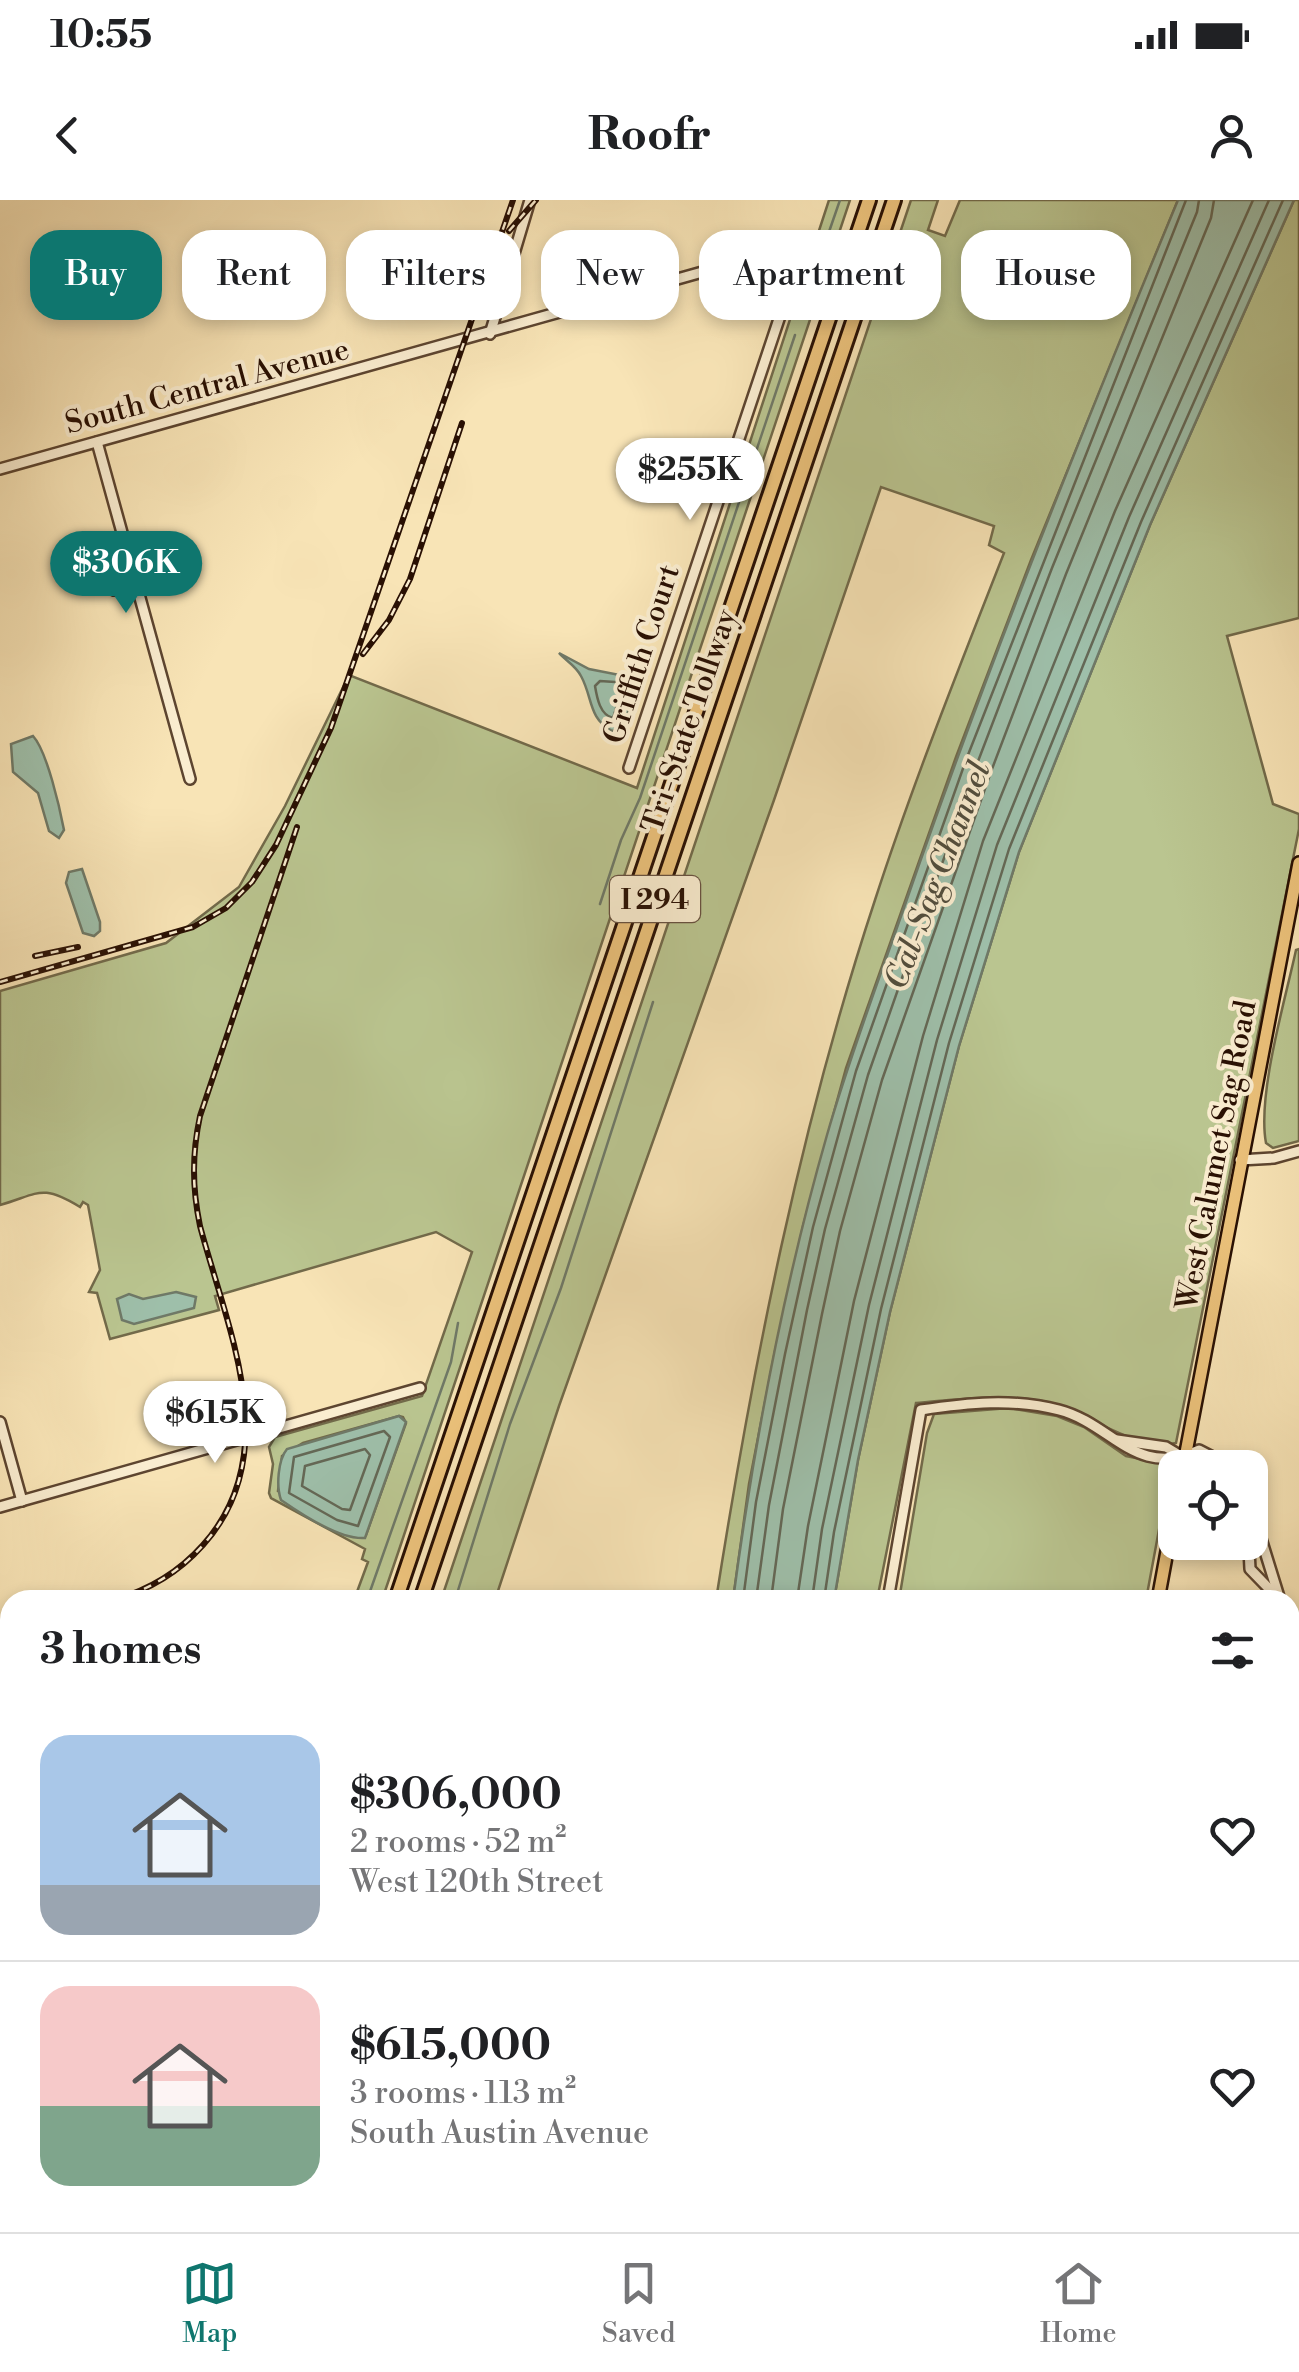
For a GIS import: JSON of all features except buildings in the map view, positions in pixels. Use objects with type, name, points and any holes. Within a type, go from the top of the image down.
[{"type":"highway","name":"Tri-State Tollway","points":[[399,1590],[869,200]]},
{"type":"highway","name":"Tri-State Tollway","points":[[423,1590],[894,200]]},
{"type":"main road","name":"West Calumet Sag Road","points":[[1186,1450],[1299,863]]},
{"type":"main road","points":[[1160,1590],[1165,1560]]},
{"type":"street","points":[[490,334],[530,200]]},
{"type":"street","name":"South Central Avenue","points":[[0,469],[699,273]]},
{"type":"street","name":"Griffith Court","points":[[629,768],[779,320]]},
{"type":"street","points":[[97,442],[190,780]]},
{"type":"street","points":[[114,590],[136,583]]},
{"type":"street","points":[[1240,1160],[1274,1158],[1299,1150]]},
{"type":"street","points":[[0,1507],[420,1388]]},
{"type":"street","points":[[890,1590],[921,1410],[1020,1403],[1063,1411],[1114,1440],[1169,1450]]},
{"type":"street","points":[[0,1422],[22,1501]]},
{"type":"street","points":[[1250,1560],[1250,1569],[1270,1590]]},
{"type":"street","points":[[1268,1560],[1277,1590]]},
{"type":"green space","points":[[829,200],[850,200],[840,230],[819,230]]},
{"type":"green space","points":[[911,200],[938,200],[928,230],[901,230]]},
{"type":"green space","points":[[960,200],[1178,200],[1131,315],[1131,230],[961,230],[961,320],[1129,320],[956,757],[846,1068],[803,1226],[775,1351],[749,1484],[734,1590],[718,1590],[763,1335],[801,1159],[848,986],[890,856],[1004,553],[989,545],[994,526],[881,487],[498,1590],[444,1590],[871,320],[941,320],[941,235],[945,236]]},
{"type":"green space","points":[[1294,200],[1299,200],[1299,618],[1227,636],[1273,804],[1299,814],[1299,829],[1176,1443],[1143,1442],[1042,1401],[995,1398],[916,1403],[879,1590],[836,1590],[858,1460],[890,1312],[959,1046],[1019,852],[1150,525]]},
{"type":"green space","points":[[790,320],[810,320],[385,1590],[358,1590],[368,1562],[362,1559],[365,1549],[271,1498],[273,1464],[269,1447],[275,1437],[422,1396],[472,1252],[436,1232],[215,1296],[219,1310],[110,1339],[97,1293],[89,1292],[100,1270],[88,1205],[83,1202],[80,1207],[57,1195],[40,1193],[0,1205],[0,991],[166,943],[239,887],[285,806],[349,675],[637,788]],"holes":[[[403,1417],[406,1423],[366,1535],[278,1491],[282,1456],[303,1443]]]},
{"type":"green space","points":[[1299,949],[1299,1141],[1273,1148],[1266,1143],[1265,1100],[1279,1021]]},
{"type":"green space","points":[[1009,1408],[1057,1416],[1084,1427],[1126,1456],[1158,1462],[1158,1535],[1148,1590],[901,1590],[927,1433],[934,1414]]},
{"type":"water","name":"Cal-Sag Channel","points":[[1178,200],[1294,200],[1150,525],[1019,852],[959,1046],[890,1312],[858,1460],[836,1590],[734,1590],[771,1366],[811,1192],[866,1016],[1003,635]]},
{"type":"water","points":[[559,653],[589,669],[630,677],[630,704],[619,729],[612,731],[599,720],[581,676]]},
{"type":"water","points":[[33,736],[56,795],[64,830],[59,838],[49,831],[38,793],[13,772],[11,744]]},
{"type":"water","points":[[82,869],[100,922],[100,931],[94,936],[83,933],[66,883],[69,872]]},
{"type":"water","points":[[176,1292],[196,1297],[194,1308],[134,1324],[122,1320],[117,1299],[129,1294],[143,1299]]},
{"type":"water","points":[[399,1416],[406,1422],[365,1538],[333,1531],[281,1500],[279,1473],[287,1449]]},
{"type":"waterway","points":[[830,230],[840,200]]},
{"type":"waterway","points":[[600,904],[640,798],[795,335]]},
{"type":"waterway","points":[[458,1590],[653,1002]]},
{"type":"waterway","points":[[371,1590],[451,1362],[458,1323]]},
{"type":"railway","points":[[0,982],[193,927],[226,908],[252,882],[276,845],[331,728],[513,200]]},
{"type":"railway","points":[[510,230],[536,200]]},
{"type":"railway","points":[[363,654],[389,620],[410,579],[462,423]]},
{"type":"railway","points":[[141,1590],[184,1564],[203,1545],[228,1509],[241,1471],[246,1431],[243,1389],[200,1226],[194,1184],[195,1144],[200,1116],[297,827]]},
{"type":"railway","points":[[35,956],[78,947]]}]
